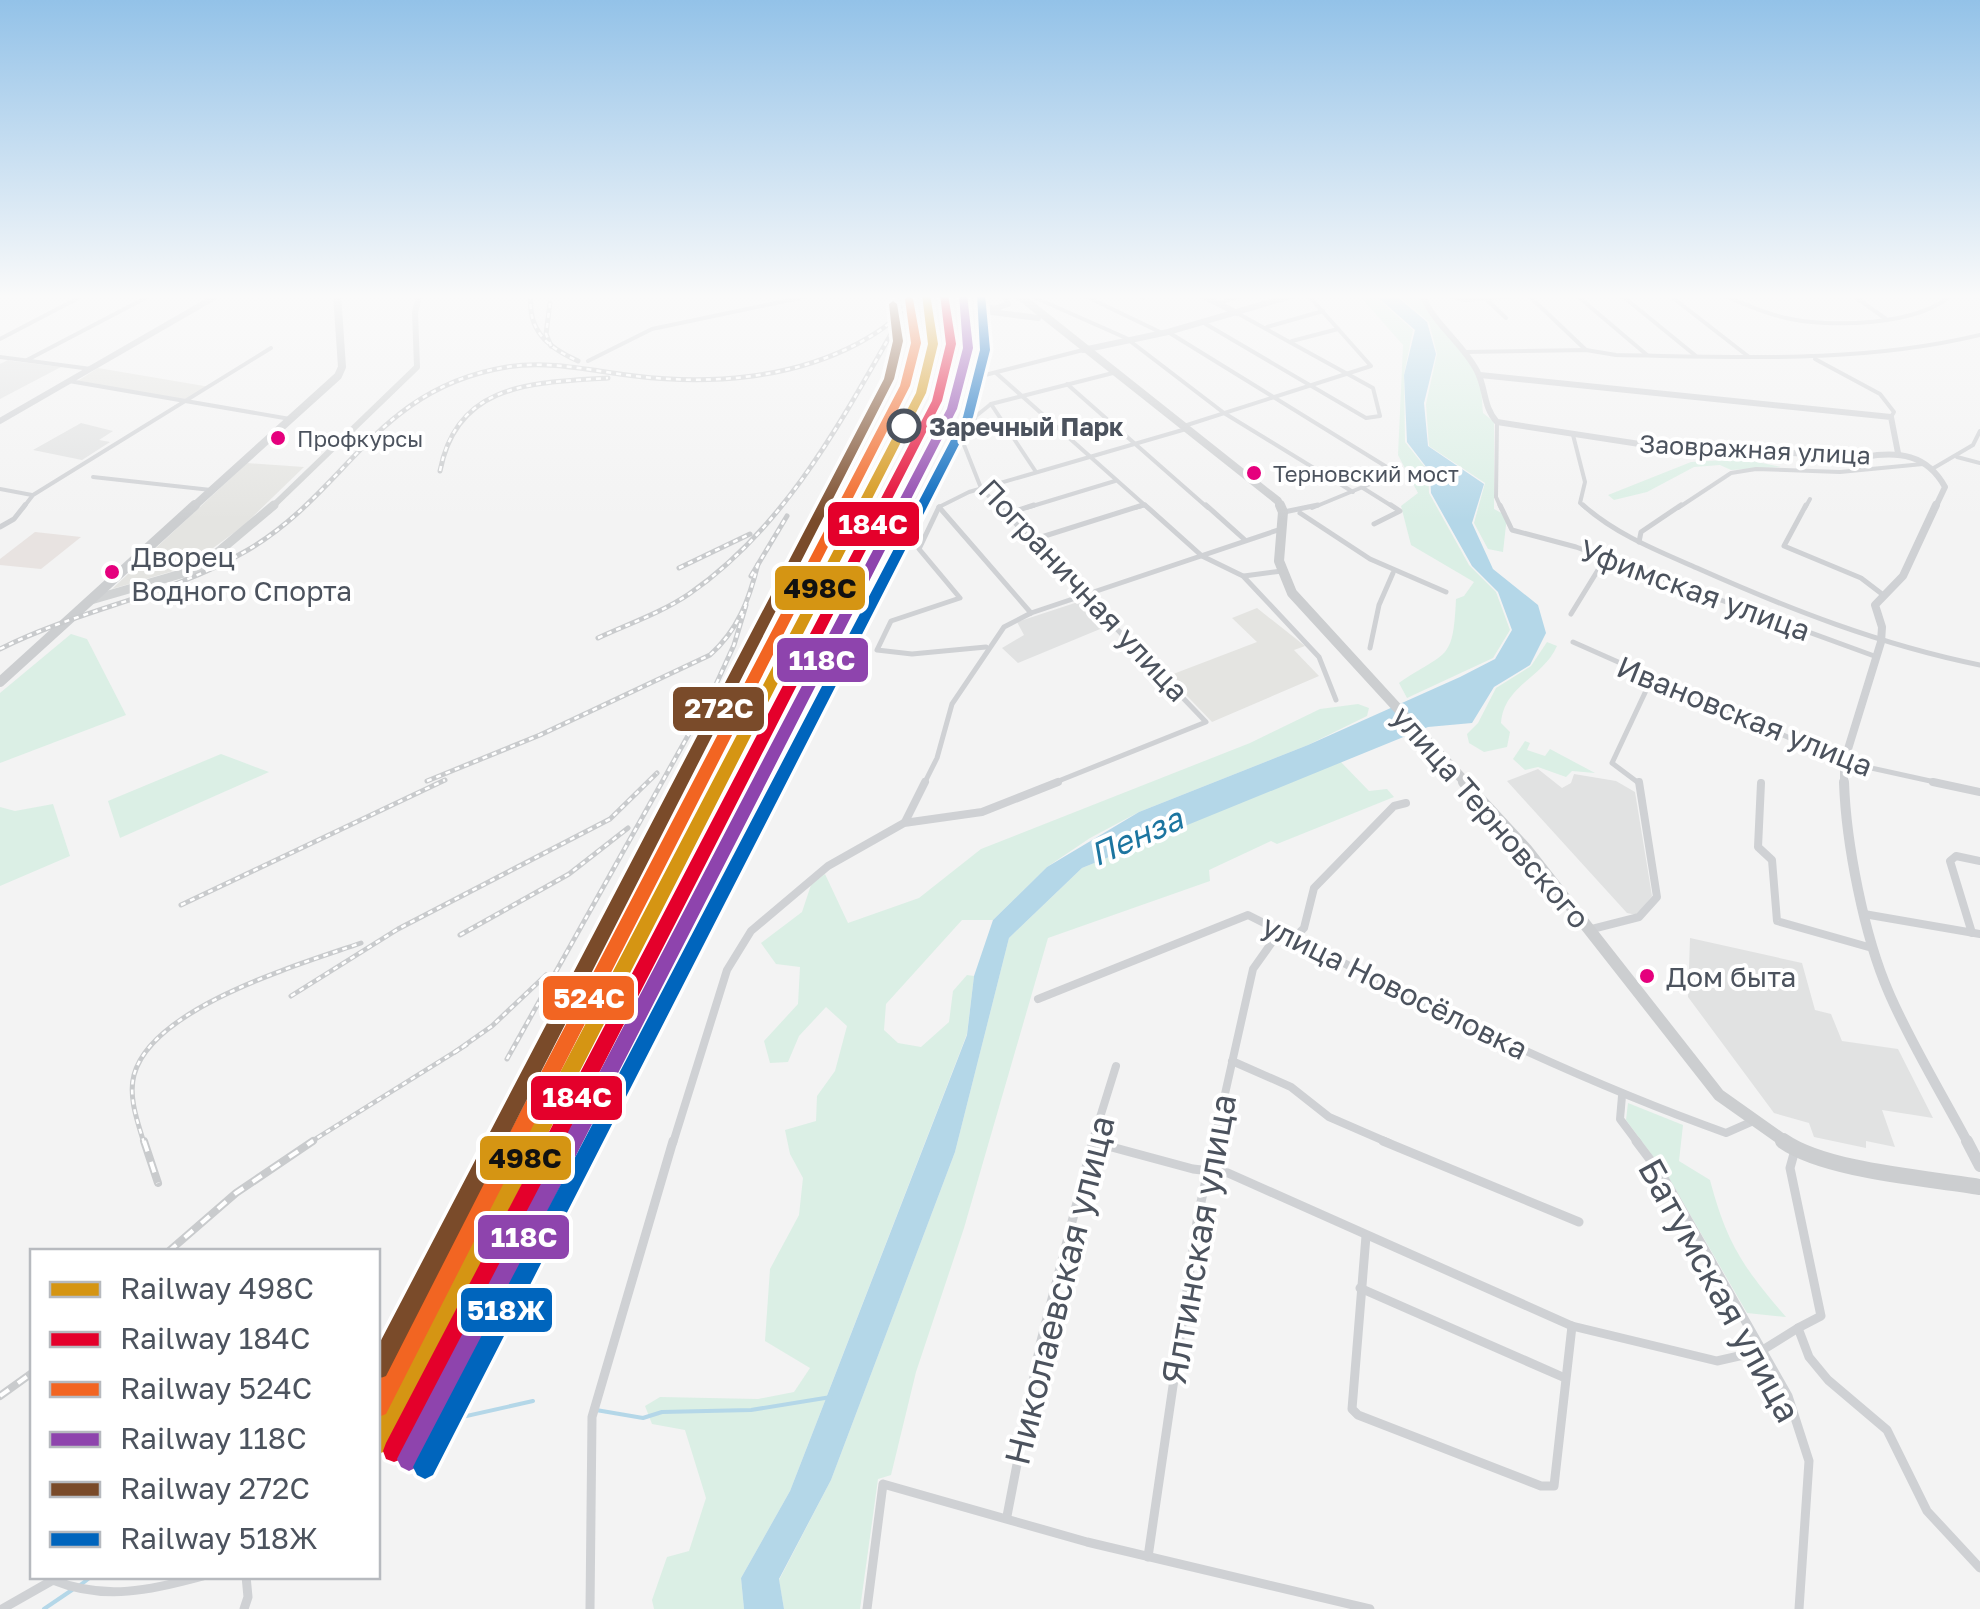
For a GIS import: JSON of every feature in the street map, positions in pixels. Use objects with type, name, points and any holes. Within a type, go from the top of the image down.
[{"type":"main road","points":[[0,682],[340,369]]},
{"type":"main road","points":[[91,600],[143,589],[198,569],[283,498],[415,369]]},
{"type":"main road","points":[[1108,369],[1268,492],[1283,512]]},
{"type":"main road","name":"улица Терновского","points":[[1283,512],[1282,571],[1292,593],[1526,849],[1719,1096],[1795,1148],[1836,1162],[1980,1188]]},
{"type":"street","points":[[0,422],[91,369]]},
{"type":"street","points":[[0,527],[14,518],[33,495],[235,369]]},
{"type":"street","points":[[786,566],[838,528],[897,412],[910,369]]},
{"type":"street","points":[[986,376],[1011,369]]},
{"type":"street","points":[[1167,369],[1224,413],[1352,492]]},
{"type":"street","points":[[1225,369],[1390,469],[1387,478],[1299,512],[1283,512]]},
{"type":"street","points":[[1282,369],[1375,420],[1380,416],[1373,388],[1339,369]]},
{"type":"street","points":[[987,647],[882,655],[876,650],[892,621],[960,598],[919,549],[939,508],[981,488],[1184,428],[1362,369]]},
{"type":"street","points":[[1476,369],[1488,414],[1496,422]]},
{"type":"street","points":[[1837,369],[1888,401],[1894,412],[1891,417],[1898,453]]},
{"type":"street","points":[[996,373],[1202,556],[1244,576],[1319,657],[1336,700]]},
{"type":"street","points":[[1036,472],[991,404],[1113,373]]},
{"type":"street","points":[[1480,374],[1891,417]]},
{"type":"street","points":[[69,381],[290,419]]},
{"type":"street","points":[[1067,384],[1246,541]]},
{"type":"street","name":"Пограничная улица","points":[[904,823],[982,812],[1206,722],[981,488],[964,445],[976,416],[991,404]]},
{"type":"street","name":"Заовражная улица","points":[[1496,422],[1574,435],[1758,452],[1864,458],[1898,453],[1928,467]]},
{"type":"street","name":"Уфимская улица","points":[[1496,422],[1496,497],[1512,530],[1606,557],[1877,657]]},
{"type":"street","points":[[1639,542],[1640,532],[1731,473],[1756,468],[1840,472],[1928,467],[1956,457],[1973,445],[1980,431]]},
{"type":"street","points":[[1574,435],[1585,482],[1580,504],[1585,512],[1622,534],[1881,642],[1980,665]]},
{"type":"street","points":[[1956,457],[1980,462]]},
{"type":"street","points":[[1928,467],[1945,486],[1903,576],[1876,604],[1881,642],[1844,762],[1845,810],[1863,914],[1889,994],[1980,1166]]},
{"type":"street","points":[[93,477],[211,490]]},
{"type":"street","points":[[1006,514],[1116,480]]},
{"type":"street","points":[[1362,488],[1400,511],[1374,524]]},
{"type":"street","points":[[0,490],[33,495]]},
{"type":"street","points":[[1810,500],[1784,546],[1861,578],[1882,594]]},
{"type":"street","points":[[1032,540],[1146,505]]},
{"type":"street","points":[[939,508],[1031,614]]},
{"type":"street","points":[[1299,512],[1342,545],[1394,573],[1446,592]]},
{"type":"street","points":[[590,1609],[592,1417],[596,1398],[728,970],[751,931],[784,899],[828,866],[904,823],[937,758],[952,704],[1004,627],[1031,614],[1281,529]]},
{"type":"street","points":[[1571,614],[1606,557]]},
{"type":"street","points":[[1244,576],[1282,571]]},
{"type":"street","points":[[1370,648],[1380,620],[1379,606],[1394,573]]},
{"type":"street","name":"Ивановская улица","points":[[1573,642],[1651,680],[1844,762],[1980,792]]},
{"type":"street","points":[[1590,929],[1639,917],[1657,898],[1640,782],[1612,763],[1651,680]]},
{"type":"street","points":[[1761,783],[1758,848],[1772,860],[1777,921],[1872,948]]},
{"type":"street","points":[[1294,938],[1304,928],[1314,888],[1394,806],[1406,803]]},
{"type":"street","points":[[1863,914],[1976,934],[1950,861],[1956,856],[1980,861]]},
{"type":"street","name":"улица Новосёловка","points":[[1038,999],[1248,916],[1456,1019],[1622,1095],[1726,1134],[1752,1122]]},
{"type":"street","name":"Ялтинская улица","points":[[1148,1557],[1182,1302],[1208,1169],[1253,969],[1280,932]]},
{"type":"street","points":[[1232,1061],[1292,1088],[1330,1118],[1579,1222]]},
{"type":"street","name":"Николаевская улица","points":[[1007,1516],[1025,1407],[1116,1066]]},
{"type":"street","name":"Батумская улица","points":[[1622,1095],[1620,1119],[1664,1178],[1788,1396],[1808,1461],[1799,1609]]},
{"type":"street","points":[[1093,1142],[1193,1169],[1228,1173],[1572,1326],[1717,1360],[1761,1351],[1820,1316],[1790,1168],[1795,1148]]},
{"type":"street","points":[[1366,1236],[1352,1409],[1358,1414],[1452,1454],[1541,1486],[1554,1486],[1572,1326]]},
{"type":"street","points":[[1360,1288],[1565,1378]]},
{"type":"street","points":[[1798,1328],[1810,1356],[1828,1380],[1887,1430],[1927,1511],[1980,1568]]},
{"type":"street","points":[[867,1609],[883,1484],[1148,1557],[1370,1609]]},
{"type":"street","points":[[2,1609],[53,1579]]},
{"type":"street","points":[[56,1579],[76,1592],[104,1595],[139,1583],[176,1579]]},
{"type":"street","points":[[244,1609],[248,1597],[246,1579]]},
{"type":"shaded area","points":[[0,369],[57,369],[0,399]]},
{"type":"shaded area","points":[[96,369],[104,369],[210,387],[188,401],[76,382]]},
{"type":"shaded area","points":[[81,423],[113,431],[99,440],[110,442],[82,460],[33,450]]},
{"type":"shaded area","points":[[247,463],[304,467],[242,527],[187,567],[112,589]]},
{"type":"shaded area","points":[[35,532],[81,537],[41,569],[0,565],[0,559]]},
{"type":"shaded area","points":[[1081,601],[1105,627],[1018,663],[1002,648],[1024,635],[1017,622]]},
{"type":"shaded area","points":[[1257,608],[1305,646],[1294,650],[1319,676],[1212,722],[1168,676],[1257,642],[1232,618]]},
{"type":"shaded area","points":[[1538,769],[1562,788],[1571,783],[1574,774],[1616,781],[1635,792],[1652,896],[1637,915],[1627,913],[1507,781]]},
{"type":"shaded area","points":[[1690,938],[1802,963],[1815,1010],[1831,1014],[1842,1041],[1898,1049],[1933,1118],[1882,1110],[1895,1147],[1866,1141],[1866,1148],[1814,1137],[1809,1123],[1774,1113],[1688,997]]},
{"type":"green space","points":[[1402,369],[1405,369],[1405,442],[1428,471],[1429,493],[1469,565],[1496,592],[1510,630],[1493,658],[1407,698],[1399,683],[1444,653],[1453,634],[1456,599],[1464,596],[1474,582],[1411,545],[1401,506],[1418,493],[1398,455]]},
{"type":"green space","points":[[1434,369],[1474,369],[1483,413],[1494,422],[1494,509],[1507,516],[1503,552],[1488,549],[1474,523],[1485,483],[1429,446],[1426,404]]},
{"type":"green space","points":[[1743,459],[1781,467],[1694,467],[1647,492],[1614,500],[1608,495],[1691,462]]},
{"type":"green space","points":[[71,634],[87,639],[126,715],[0,763],[0,693]]},
{"type":"green space","points":[[1547,642],[1557,646],[1551,657],[1516,690],[1504,710],[1501,723],[1510,732],[1507,747],[1484,752],[1469,743],[1467,734],[1478,723],[1496,688],[1531,666]]},
{"type":"green space","points":[[1358,704],[1369,708],[1367,716],[1308,745],[1139,812],[1090,838],[1047,867],[993,920],[962,920],[886,1004],[884,1030],[898,1043],[921,1047],[949,1022],[953,991],[967,975],[974,976],[967,1034],[790,1491],[741,1578],[744,1609],[654,1609],[652,1600],[667,1557],[689,1551],[706,1498],[685,1430],[652,1424],[645,1406],[660,1397],[758,1399],[794,1392],[810,1368],[765,1341],[770,1269],[799,1215],[803,1178],[790,1154],[785,1130],[816,1121],[817,1096],[835,1071],[847,1026],[826,1007],[799,1036],[788,1062],[770,1063],[764,1041],[798,1004],[800,967],[776,964],[761,943],[802,912],[811,885],[825,874],[848,923],[919,898],[981,849],[1250,743],[1320,709]]},
{"type":"green space","points":[[1525,741],[1530,743],[1527,750],[1545,756],[1550,749],[1595,773],[1572,771],[1566,777],[1538,767],[1525,770],[1513,759]]},
{"type":"green space","points":[[221,754],[269,772],[120,838],[108,801]]},
{"type":"green space","points":[[1340,761],[1369,791],[1387,789],[1394,797],[1277,844],[1271,841],[1209,870],[1210,881],[1048,938],[964,1228],[916,1372],[891,1475],[878,1479],[860,1609],[784,1609],[779,1580],[831,1480],[955,1152],[1009,938],[1082,868]]},
{"type":"green space","points":[[53,804],[70,856],[0,886],[0,807],[15,811]]},
{"type":"green space","points":[[1628,1103],[1683,1125],[1679,1161],[1710,1180],[1738,1254],[1786,1317],[1747,1313],[1669,1178],[1626,1120]]},
{"type":"water","name":"Пенза","points":[[1405,369],[1432,369],[1424,403],[1428,446],[1484,484],[1472,523],[1493,569],[1538,605],[1546,633],[1530,665],[1494,687],[1472,723],[1428,727],[1082,868],[1009,938],[955,1152],[831,1480],[779,1579],[784,1609],[744,1609],[741,1578],[790,1491],[967,1035],[974,976],[993,920],[1047,867],[1139,812],[1308,745],[1460,677],[1495,659],[1512,630],[1498,592],[1472,566],[1431,493],[1430,472],[1407,442]]},
{"type":"waterway","points":[[596,1410],[643,1418],[662,1412],[751,1410],[831,1397]]},
{"type":"waterway","points":[[413,1428],[533,1401]]},
{"type":"waterway","points":[[79,1586],[88,1579]]},
{"type":"waterway","points":[[44,1609],[72,1590]]},
{"type":"railway","points":[[0,649],[61,623],[186,580],[246,551],[281,527],[393,419],[424,397],[462,379],[499,369]]},
{"type":"railway","points":[[586,369],[691,380],[788,369]]},
{"type":"railway","points":[[598,638],[689,594],[755,537],[809,469],[871,369]]},
{"type":"railway","points":[[440,471],[449,442],[463,420],[481,404],[526,386],[608,378]]},
{"type":"railway","points":[[758,565],[787,516]]},
{"type":"railway","points":[[679,568],[750,534]]},
{"type":"railway","points":[[427,781],[540,735],[710,655],[741,614],[758,565]]},
{"type":"railway","points":[[751,576],[758,565]]},
{"type":"railway","points":[[507,1059],[713,691],[734,645],[746,605]]},
{"type":"railway","points":[[291,996],[398,929],[610,819],[657,773]]},
{"type":"railway","points":[[181,905],[445,780]]},
{"type":"railway","points":[[460,935],[569,874],[628,828]]},
{"type":"railway","points":[[144,1143],[132,1083],[146,1051],[169,1029],[232,991],[361,943]]},
{"type":"railway","points":[[457,1051],[492,1026],[546,975]]},
{"type":"railway","points":[[457,1051],[466,1045]]},
{"type":"railway","points":[[309,1143],[457,1051]]},
{"type":"railway","points":[[144,1141],[158,1183]]},
{"type":"railway","points":[[171,1249],[236,1193],[313,1141]]},
{"type":"railway","points":[[0,1396],[30,1374]]},
{"type":"rail line","name":"272С","points":[[380,1364],[891,369]]},
{"type":"rail line","name":"524С","points":[[380,1402],[905,386],[909,369]]},
{"type":"rail line","name":"498С","points":[[380,1439],[921,393],[927,369]]},
{"type":"rail line","name":"184С","points":[[394,1451],[937,401],[945,369]]},
{"type":"rail line","name":"118С","points":[[409,1459],[952,409],[962,369]]},
{"type":"rail line","name":"518Ж","points":[[425,1467],[968,417],[980,369]]},
{"type":"place","name":"Заречный Парк","points":[[904,426]]},
{"type":"place","name":"Профкурсы","points":[[278,438]]},
{"type":"place","name":"Терновский мост","points":[[1254,473]]},
{"type":"place","name":"Дворец Водного Спорта","points":[[112,572]]},
{"type":"place","name":"Дом быта","points":[[1647,976]]}]
